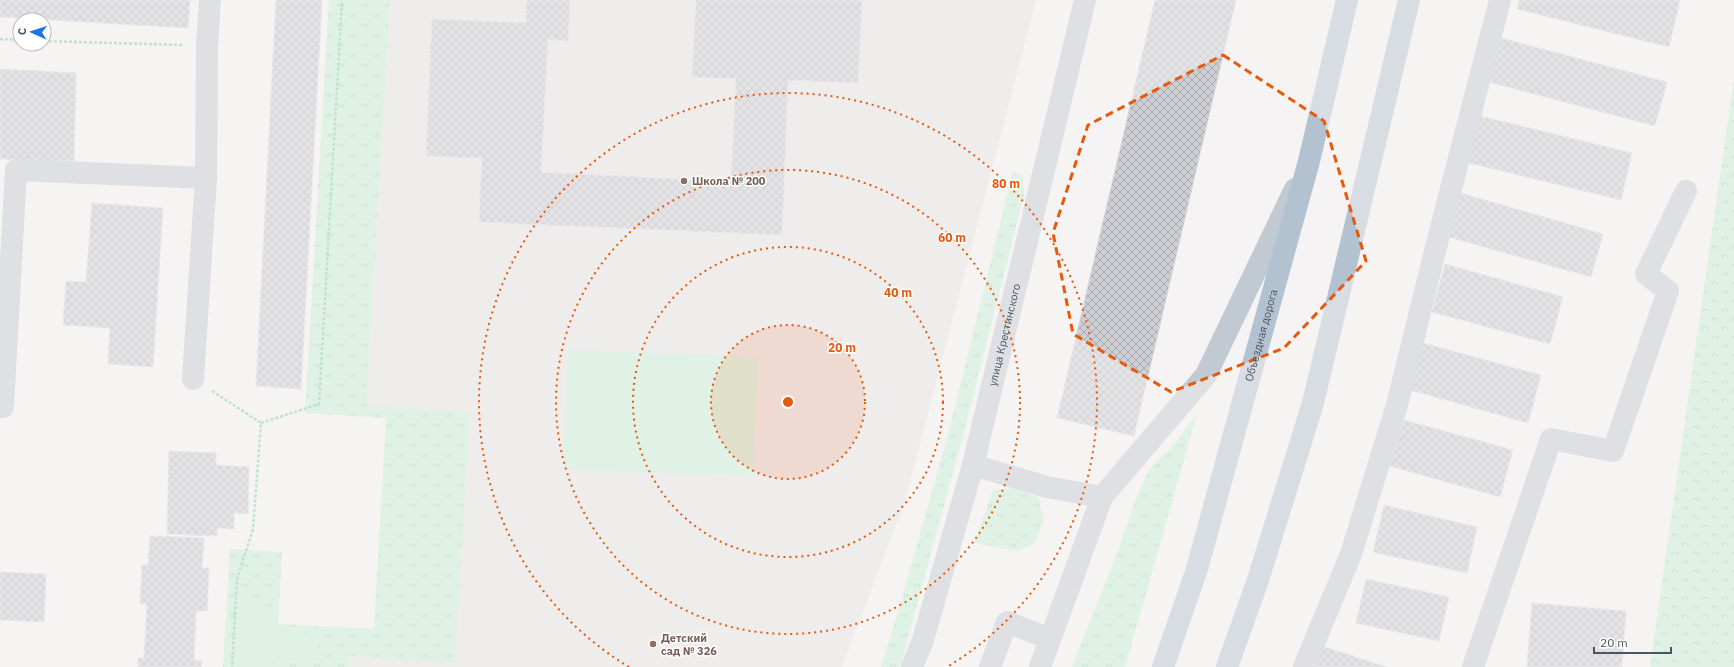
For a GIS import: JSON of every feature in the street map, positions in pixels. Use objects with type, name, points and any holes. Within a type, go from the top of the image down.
[{"type":"main road","name":"Объездная дорога","points":[[1163,667],[1197,569],[1309,161],[1347,0]]},
{"type":"main road","points":[[1227,667],[1258,580],[1313,403],[1409,0]]},
{"type":"street","points":[[193,379],[206,178],[207,46],[210,0]]},
{"type":"street","name":"улица Крестинского","points":[[912,667],[923,640],[973,465],[1085,0]]},
{"type":"street","points":[[1304,667],[1351,554],[1397,405],[1441,224],[1500,0]]},
{"type":"street","points":[[1040,667],[1102,497],[1206,375],[1309,161]]},
{"type":"street","points":[[0,407],[3,406],[16,170],[206,178]]},
{"type":"street","points":[[1473,667],[1551,439],[1613,451],[1668,291],[1646,274],[1686,191]]},
{"type":"street","points":[[973,465],[1047,487],[1102,497]]},
{"type":"street","points":[[990,667],[1007,622],[1050,639]]},
{"type":"path","points":[[262,423],[318,404],[342,0]]},
{"type":"path","points":[[0,40],[12,40]]},
{"type":"path","points":[[52,41],[207,46]]},
{"type":"path","points":[[193,379],[262,423]]},
{"type":"path","points":[[232,667],[237,579],[253,529],[262,423]]},
{"type":"highlighted area","points":[[1223,55],[1324,121],[1366,261],[1284,348],[1171,392],[1073,334],[1053,233],[1088,125]]},
{"type":"shaded area","name":"Школа № 200","points":[[390,0],[1036,0],[906,498],[842,667],[349,667],[350,656],[455,662],[470,412],[366,405]]},
{"type":"green space","points":[[329,0],[390,0],[366,405],[470,412],[455,663],[350,656],[349,667],[223,667],[230,549],[282,552],[278,624],[374,629],[386,418],[305,413]]},
{"type":"green space","points":[[1734,78],[1734,667],[1650,667]]},
{"type":"green space","points":[[1013,171],[1023,177],[1024,196],[962,439],[900,667],[881,667],[948,435]]},
{"type":"green space","points":[[568,350],[758,357],[753,476],[563,469]]},
{"type":"green space","points":[[1197,414],[1125,667],[1072,667],[1121,543],[1135,501],[1149,470],[1172,447]]},
{"type":"green space","points":[[1011,488],[1038,497],[1044,520],[1034,544],[1017,551],[975,543],[993,490]]},
{"type":"green space","points":[[242,590],[262,602],[270,611],[279,633],[318,635],[318,658],[277,656],[273,667],[238,667]]},
{"type":"building","points":[[0,0],[190,0],[188,28],[52,20],[52,12],[12,12],[12,18],[0,17]]},
{"type":"building","points":[[276,0],[322,0],[301,389],[256,386]]},
{"type":"building","points":[[527,0],[570,0],[568,41],[548,39],[541,172],[731,182],[736,79],[692,77],[696,0],[862,0],[858,83],[788,80],[782,235],[479,222],[482,158],[426,156],[432,19],[526,23]]},
{"type":"building","points":[[1155,0],[1236,0],[1134,436],[1057,418]]},
{"type":"building","points":[[1519,0],[1680,0],[1669,47],[1517,9]]},
{"type":"building","points":[[1501,38],[1667,82],[1655,126],[1489,82]]},
{"type":"building","points":[[0,69],[76,73],[74,161],[0,159]]},
{"type":"building","points":[[1480,116],[1632,153],[1621,200],[1469,163]]},
{"type":"building","points":[[1457,192],[1603,234],[1591,277],[1445,236]]},
{"type":"building","points":[[92,203],[163,208],[153,367],[108,364],[110,328],[63,325],[66,281],[86,282]]},
{"type":"building","points":[[1445,264],[1563,297],[1550,344],[1432,312]]},
{"type":"building","points":[[1423,343],[1541,375],[1528,423],[1410,390]]},
{"type":"building","points":[[1404,420],[1513,450],[1500,497],[1390,466]]},
{"type":"building","points":[[169,451],[216,453],[216,465],[249,467],[248,514],[234,513],[234,529],[217,528],[217,536],[167,534]]},
{"type":"building","points":[[1384,505],[1477,527],[1467,573],[1373,552]]},
{"type":"building","points":[[150,536],[204,538],[202,568],[209,568],[207,611],[196,611],[194,660],[202,661],[201,667],[138,667],[138,658],[144,658],[147,604],[140,604],[142,565],[148,565]]},
{"type":"building","points":[[0,572],[46,574],[44,622],[0,620]]},
{"type":"building","points":[[1366,579],[1449,597],[1439,641],[1356,623]]},
{"type":"building","points":[[1532,603],[1626,611],[1622,667],[1527,667]]},
{"type":"building","points":[[1322,646],[1387,667],[1315,667]]},
{"type":"place","name":"Школа № 200","points":[[684,181]]},
{"type":"place","name":"Детский сад № 326","points":[[653,644]]}]
